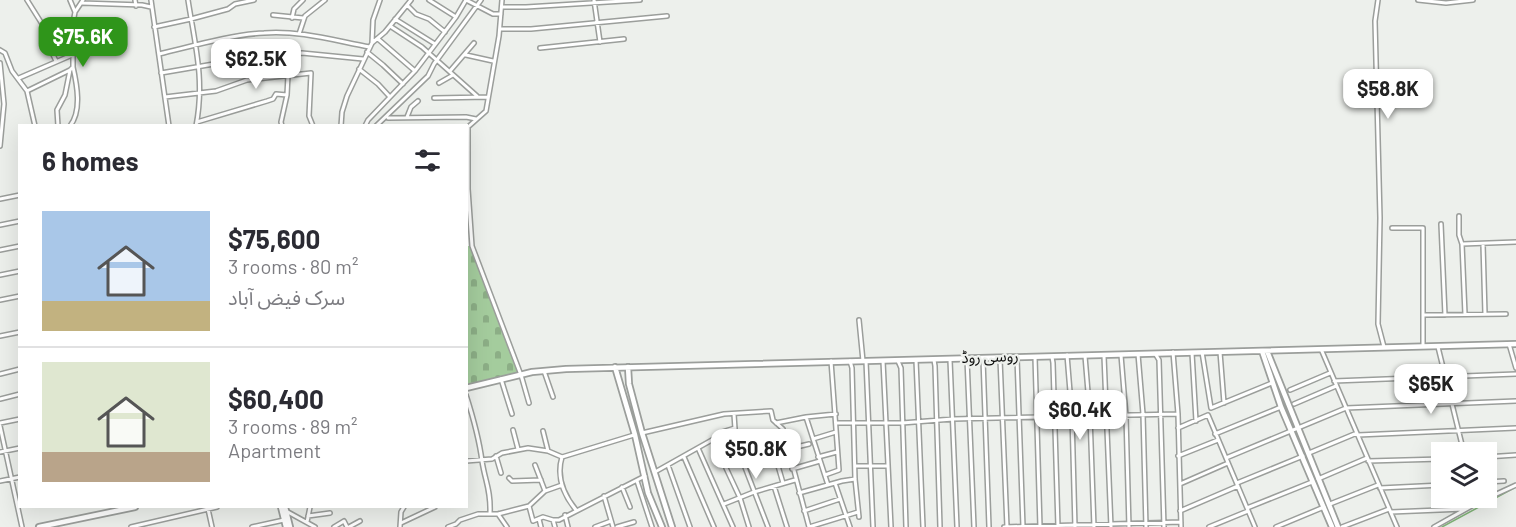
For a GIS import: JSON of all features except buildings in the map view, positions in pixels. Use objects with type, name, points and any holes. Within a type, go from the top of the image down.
[{"type":"main road","name":"روسی روڈ","points":[[468,387],[501,378],[544,371],[615,367],[1516,344]]},
{"type":"main road","points":[[1264,351],[1281,407],[1294,428]]},
{"type":"main road","points":[[1264,351],[1326,505],[1332,527]]},
{"type":"main road","points":[[615,367],[652,505],[662,527]]},
{"type":"main road","points":[[628,367],[628,384],[672,527]]},
{"type":"main road","points":[[1326,505],[1340,527]]},
{"type":"main road","points":[[39,527],[130,508]]},
{"type":"main road","points":[[284,508],[284,520],[288,527]]},
{"type":"main road","points":[[284,508],[288,527]]},
{"type":"street","points":[[27,0],[44,27],[47,42],[56,61]]},
{"type":"street","points":[[58,124],[57,110],[67,89],[71,69],[75,12],[70,0]]},
{"type":"street","points":[[113,6],[114,0]]},
{"type":"street","points":[[135,0],[136,6]]},
{"type":"street","points":[[151,0],[169,124]]},
{"type":"street","points":[[188,0],[200,67],[201,92],[196,124],[273,99],[276,94],[287,95]]},
{"type":"street","points":[[154,27],[191,19],[254,0]]},
{"type":"street","points":[[292,18],[294,9],[303,0]]},
{"type":"street","points":[[299,34],[303,18],[325,0]]},
{"type":"street","points":[[374,41],[373,20],[380,0]]},
{"type":"street","points":[[341,124],[343,106],[363,59],[374,41],[390,26],[411,0]]},
{"type":"street","points":[[429,0],[456,17]]},
{"type":"street","points":[[366,124],[430,54],[465,0],[493,14],[501,14]]},
{"type":"street","points":[[378,124],[419,86],[481,0]]},
{"type":"street","points":[[468,127],[476,119],[486,114],[500,29],[502,0]]},
{"type":"street","points":[[502,7],[526,8],[640,0]]},
{"type":"street","points":[[1378,0],[1375,21],[1380,218],[1378,324],[1384,347]]},
{"type":"street","points":[[1418,0],[1446,3],[1473,0]]},
{"type":"street","points":[[75,12],[82,2],[113,6],[149,5],[152,8]]},
{"type":"street","points":[[594,2],[600,42]]},
{"type":"street","points":[[407,5],[416,14],[429,19],[445,32]]},
{"type":"street","points":[[273,15],[303,18]]},
{"type":"street","points":[[500,29],[667,16]]},
{"type":"street","points":[[395,19],[435,44]]},
{"type":"street","points":[[390,26],[430,54],[477,96]]},
{"type":"street","points":[[159,54],[266,32],[299,34],[370,47]]},
{"type":"street","points":[[374,41],[379,39],[415,71]]},
{"type":"street","points":[[540,48],[624,39]]},
{"type":"street","points":[[439,83],[452,73],[474,43]]},
{"type":"street","points":[[0,50],[5,53],[12,71],[27,91],[35,124]]},
{"type":"street","points":[[367,52],[402,84]]},
{"type":"street","points":[[161,73],[249,58],[302,53],[363,59]]},
{"type":"street","points":[[19,78],[72,55]]},
{"type":"street","points":[[466,55],[494,61]]},
{"type":"street","points":[[0,63],[4,104],[0,146]]},
{"type":"street","points":[[27,91],[71,69]]},
{"type":"street","points":[[71,69],[77,101],[71,124]]},
{"type":"street","points":[[359,69],[390,97]]},
{"type":"street","points":[[165,97],[216,91],[247,80],[311,73],[309,116],[312,124]]},
{"type":"street","points":[[282,124],[288,74]]},
{"type":"street","points":[[435,98],[488,97]]},
{"type":"street","points":[[407,117],[411,107],[418,101]]},
{"type":"street","points":[[386,117],[476,119]]},
{"type":"street","points":[[0,199],[18,195]]},
{"type":"street","points":[[1459,216],[1465,314]]},
{"type":"street","points":[[468,220],[472,246],[521,375],[529,403]]},
{"type":"street","points":[[0,225],[18,221]]},
{"type":"street","points":[[1441,224],[1444,315]]},
{"type":"street","points":[[1392,228],[1423,228],[1423,346]]},
{"type":"street","points":[[1462,244],[1516,242]]},
{"type":"street","points":[[1483,244],[1485,314]]},
{"type":"street","points":[[0,250],[18,246]]},
{"type":"street","points":[[0,275],[18,271]]},
{"type":"street","points":[[0,300],[18,296]]},
{"type":"street","points":[[1424,315],[1506,314]]},
{"type":"street","points":[[859,320],[870,422],[873,527]]},
{"type":"street","points":[[0,336],[18,332]]},
{"type":"street","points":[[1509,344],[1516,368]]},
{"type":"street","points":[[1437,346],[1461,442]]},
{"type":"street","points":[[1321,349],[1397,527]]},
{"type":"street","points":[[1173,352],[1178,414],[1181,527]]},
{"type":"street","points":[[1202,352],[1211,408],[1272,383]]},
{"type":"street","points":[[1220,352],[1224,403]]},
{"type":"street","points":[[1155,353],[1159,360],[1164,525]]},
{"type":"street","points":[[1192,353],[1196,420]]},
{"type":"street","points":[[1104,354],[1111,525]]},
{"type":"street","points":[[1120,354],[1123,359],[1129,525]]},
{"type":"street","points":[[1138,354],[1143,414],[1146,525]]},
{"type":"street","points":[[1051,355],[1058,526]]},
{"type":"street","points":[[1067,355],[1072,416],[1075,526]]},
{"type":"street","points":[[1084,355],[1090,416],[1094,526]]},
{"type":"street","points":[[1016,356],[1023,527]]},
{"type":"street","points":[[1034,356],[1038,417],[1040,526]]},
{"type":"street","points":[[966,357],[974,527]]},
{"type":"street","points":[[983,357],[989,527]]},
{"type":"street","points":[[999,357],[1003,418],[1005,527],[1164,525],[1181,522]]},
{"type":"street","points":[[933,358],[940,527]]},
{"type":"street","points":[[950,358],[957,527]]},
{"type":"street","points":[[898,359],[901,368],[906,527]]},
{"type":"street","points":[[916,359],[923,527]]},
{"type":"street","points":[[883,360],[891,527]]},
{"type":"street","points":[[850,361],[855,480],[859,518]]},
{"type":"street","points":[[825,475],[839,470],[831,362]]},
{"type":"street","points":[[0,374],[18,370]]},
{"type":"street","points":[[544,371],[553,397]]},
{"type":"street","points":[[1290,390],[1330,373]]},
{"type":"street","points":[[1334,381],[1516,374]]},
{"type":"street","points":[[501,378],[512,414]]},
{"type":"street","points":[[1294,404],[1336,386]]},
{"type":"street","points":[[0,399],[18,394]]},
{"type":"street","points":[[1226,458],[1346,408],[1516,401]]},
{"type":"street","points":[[468,402],[481,445],[482,461],[491,492],[490,514]]},
{"type":"street","points":[[1215,434],[1281,407]]},
{"type":"street","points":[[642,433],[724,414],[771,411],[772,418],[783,429],[809,527],[858,512]]},
{"type":"street","points":[[734,414],[736,444],[768,527]]},
{"type":"street","points":[[776,423],[836,414]]},
{"type":"street","points":[[836,423],[1178,414]]},
{"type":"street","points":[[1178,428],[1208,416],[1255,527]]},
{"type":"street","points":[[806,417],[828,485]]},
{"type":"street","points":[[18,420],[0,424],[18,499]]},
{"type":"street","points":[[655,472],[713,440],[722,432],[735,428]]},
{"type":"street","points":[[1180,511],[1357,434],[1516,428]]},
{"type":"street","points":[[513,430],[518,449]]},
{"type":"street","points":[[543,431],[548,451]]},
{"type":"street","points":[[813,439],[836,432]]},
{"type":"street","points":[[468,461],[482,461],[502,453],[528,448],[548,451],[562,457],[635,435]]},
{"type":"street","points":[[736,444],[757,438]]},
{"type":"street","points":[[713,440],[740,498],[749,527]]},
{"type":"street","points":[[1178,456],[1218,440]]},
{"type":"street","points":[[788,449],[809,444]]},
{"type":"street","points":[[0,452],[18,448]]},
{"type":"street","points":[[698,448],[733,527]]},
{"type":"street","points":[[792,469],[837,452]]},
{"type":"street","points":[[1497,456],[1516,455]]},
{"type":"street","points":[[496,456],[501,473]]},
{"type":"street","points":[[562,457],[559,473],[562,485],[566,497],[576,510]]},
{"type":"street","points":[[684,457],[714,527]]},
{"type":"street","points":[[776,459],[783,483]]},
{"type":"street","points":[[1209,527],[1315,480],[1368,460],[1431,459]]},
{"type":"street","points":[[1179,484],[1228,463]]},
{"type":"street","points":[[535,465],[545,491]]},
{"type":"street","points":[[668,465],[690,527]]},
{"type":"street","points":[[855,466],[888,466]]},
{"type":"street","points":[[530,506],[533,520],[547,517],[559,520],[645,476]]},
{"type":"street","points":[[0,481],[18,477]]},
{"type":"street","points":[[509,478],[512,480],[540,480]]},
{"type":"street","points":[[724,504],[795,480]]},
{"type":"street","points":[[799,493],[855,480]]},
{"type":"street","points":[[637,481],[652,527]]},
{"type":"street","points":[[1497,481],[1504,481]]},
{"type":"street","points":[[835,483],[849,527]]},
{"type":"street","points":[[448,527],[478,514],[498,514],[530,506],[545,491],[562,485]]},
{"type":"street","points":[[1276,527],[1326,505],[1379,486],[1431,485]]},
{"type":"street","points":[[1497,492],[1516,485]]},
{"type":"street","points":[[774,486],[787,527]]},
{"type":"street","points":[[622,487],[630,507]]},
{"type":"street","points":[[604,496],[615,527],[634,522]]},
{"type":"street","points":[[804,511],[840,499]]},
{"type":"street","points":[[20,508],[22,527]]},
{"type":"street","points":[[131,527],[208,508],[212,527]]},
{"type":"street","points":[[284,508],[315,527]]},
{"type":"street","points":[[307,522],[310,508]]},
{"type":"street","points":[[403,508],[401,512],[401,525],[433,508]]},
{"type":"street","points":[[1340,527],[1390,510],[1465,509]]},
{"type":"street","points":[[1434,527],[1465,509]]},
{"type":"street","points":[[308,516],[330,513]]},
{"type":"street","points":[[498,514],[507,527]]},
{"type":"street","points":[[565,515],[568,527]]},
{"type":"street","points":[[539,519],[541,527]]},
{"type":"street","points":[[252,527],[284,520]]},
{"type":"street","points":[[553,520],[555,527]]},
{"type":"street","points":[[334,527],[345,522],[348,527],[360,521]]},
{"type":"street","points":[[595,527],[611,521]]},
{"type":"green space","points":[[468,246],[472,246],[521,375],[468,388]]},
{"type":"waterway","points":[[1442,527],[1516,487]]}]
